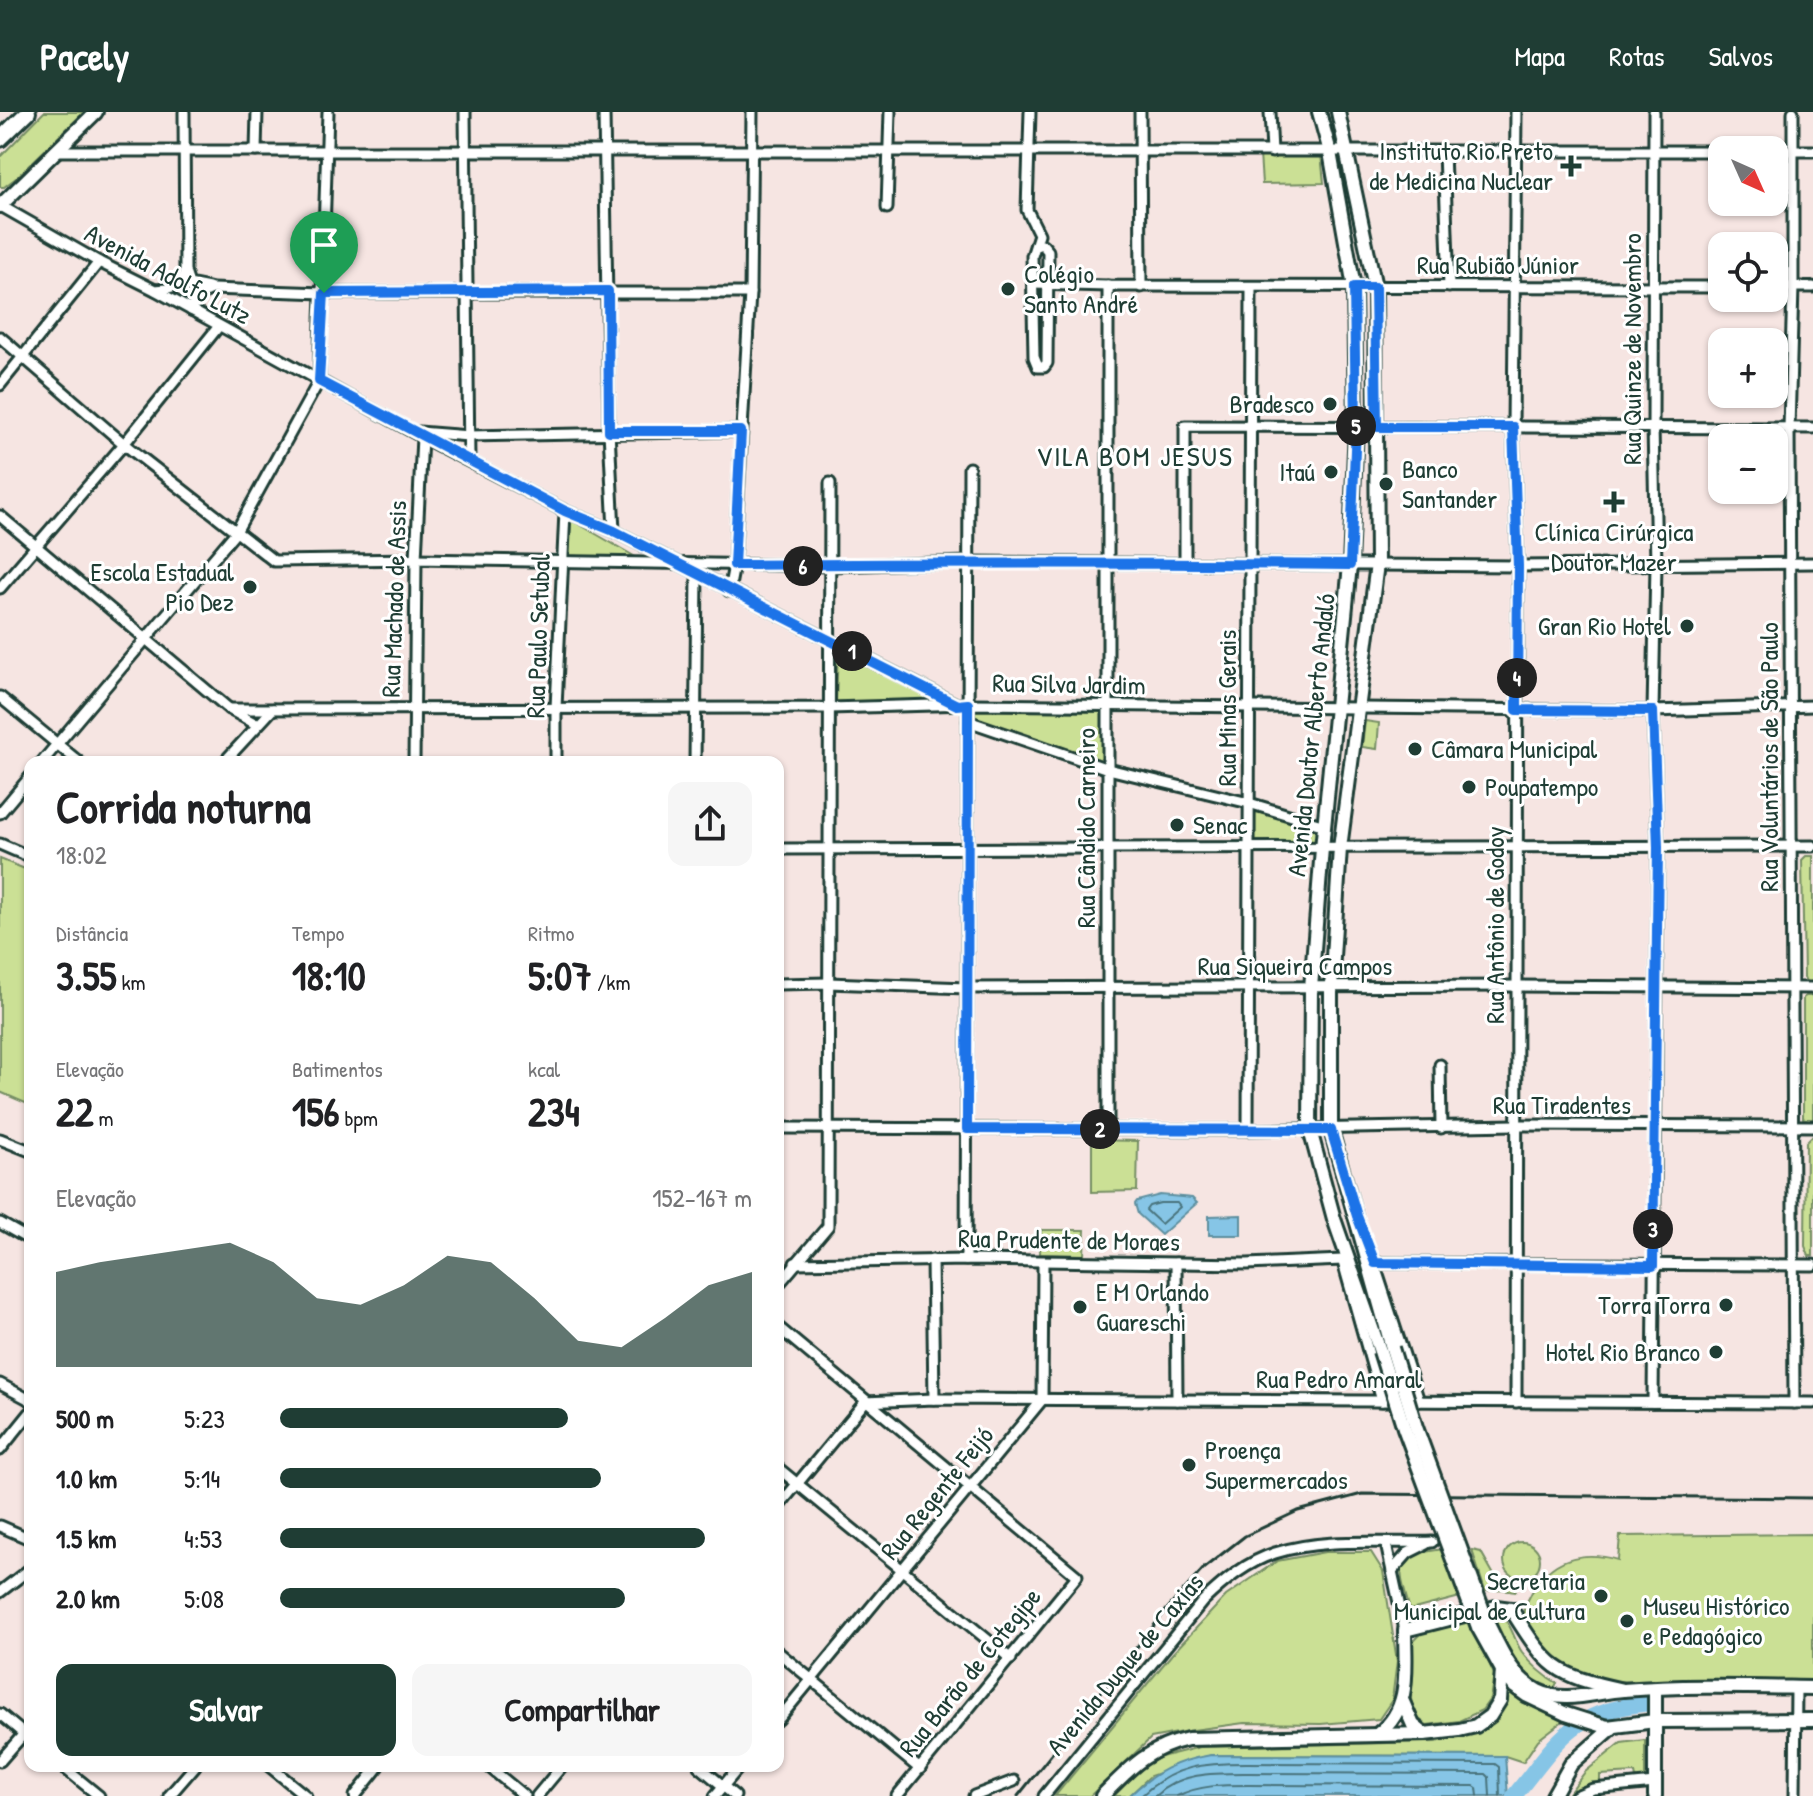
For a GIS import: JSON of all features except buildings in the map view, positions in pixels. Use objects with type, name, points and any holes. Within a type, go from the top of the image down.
[{"type":"highway","points":[[0,139],[28,112]]},
{"type":"main road","points":[[0,206],[96,112]]},
{"type":"main road","name":"Avenida Doutor Alberto Andaló","points":[[1319,112],[1330,152],[1354,287],[1356,427],[1350,565],[1311,988],[1310,1130],[1334,1219],[1386,1350]]},
{"type":"main road","name":"Avenida Doutor Alberto Andaló","points":[[1338,112],[1375,287],[1377,564],[1340,848],[1331,988],[1331,1130],[1357,1216],[1386,1350]]},
{"type":"main road","points":[[1386,1350],[1416,1427],[1483,1626],[1502,1670],[1526,1695],[1566,1714],[1610,1728]]},
{"type":"main road","points":[[1424,1734],[1413,1725],[1403,1702],[1405,1630],[1496,1607],[1511,1609],[1533,1643],[1555,1667],[1574,1678],[1623,1690],[1655,1693],[1796,1692],[1813,1688]]},
{"type":"main road","points":[[1483,1626],[1521,1680],[1538,1691],[1565,1698],[1623,1690]]},
{"type":"main road","points":[[1102,1796],[1146,1754],[1177,1741],[1222,1737],[1424,1734],[1476,1726],[1490,1716],[1500,1700],[1502,1670]]},
{"type":"main road","points":[[1655,1693],[1655,1790]]},
{"type":"main road","points":[[1379,1733],[1392,1722],[1403,1702]]},
{"type":"main road","points":[[1553,1796],[1571,1764],[1610,1728],[1655,1716],[1813,1720]]},
{"type":"street","points":[[184,112],[185,271],[189,284],[212,289],[324,293],[750,293]]},
{"type":"street","points":[[256,151],[257,112]]},
{"type":"street","points":[[47,756],[236,532],[319,381],[328,112]]},
{"type":"street","points":[[465,112],[469,460]]},
{"type":"street","points":[[604,112],[609,431],[614,531]]},
{"type":"street","points":[[729,591],[734,565],[750,293],[752,112]]},
{"type":"street","points":[[887,208],[890,112]]},
{"type":"street","points":[[1030,112],[1027,210],[1039,234],[1032,256],[1034,357],[1038,367],[1044,367],[1047,363],[1048,251],[1043,245],[1037,245]]},
{"type":"street","points":[[1140,112],[1141,287]]},
{"type":"street","points":[[1270,112],[1272,152]]},
{"type":"street","name":"Rua Antônio de Godoy","points":[[1516,112],[1513,427],[1518,566],[1516,1402]]},
{"type":"street","name":"Rua Quinze de Novembro","points":[[1653,1402],[1658,847],[1653,711],[1656,564],[1654,112]]},
{"type":"street","name":"Rua Voluntários de São Paulo","points":[[1793,112],[1789,428],[1794,1403]]},
{"type":"street","points":[[55,151],[1708,151]]},
{"type":"street","points":[[1788,151],[1813,151]]},
{"type":"street","points":[[1444,152],[1449,287]]},
{"type":"street","name":"Avenida Adolfo Lutz","points":[[0,206],[419,435],[565,511],[614,531],[957,705]]},
{"type":"street","points":[[0,385],[99,262]]},
{"type":"street","points":[[155,290],[176,287],[185,271]]},
{"type":"street","name":"Rua Rubião Júnior","points":[[1033,284],[1141,287],[1708,287]]},
{"type":"street","name":"Rua Cândido Carneiro","points":[[1108,286],[1108,1129]]},
{"type":"street","name":"Rua Minas Gerais","points":[[1248,1130],[1251,287]]},
{"type":"street","points":[[1788,287],[1813,287]]},
{"type":"street","points":[[191,310],[197,296],[212,289]]},
{"type":"street","points":[[1034,303],[1047,303]]},
{"type":"street","points":[[0,588],[124,444],[219,326]]},
{"type":"street","points":[[1034,328],[1047,330]]},
{"type":"street","points":[[0,337],[124,444],[274,561],[416,559],[830,566],[969,562],[1518,566],[1813,563]]},
{"type":"street","points":[[1185,563],[1185,426],[1813,428]]},
{"type":"street","points":[[419,435],[741,431]]},
{"type":"street","name":"Rua Machado de Assis","points":[[414,756],[419,435]]},
{"type":"street","points":[[966,1260],[969,468]]},
{"type":"street","points":[[784,1277],[828,1226],[830,483]]},
{"type":"street","name":"Rua Paulo Setubal","points":[[556,756],[565,511]]},
{"type":"street","points":[[0,516],[229,709],[256,724]]},
{"type":"street","points":[[695,756],[697,574]]},
{"type":"street","points":[[0,697],[72,756]]},
{"type":"street","name":"Rua Silva Jardim","points":[[229,709],[829,708],[968,704],[1108,708],[1653,711],[1813,706]]},
{"type":"street","points":[[229,756],[273,709]]},
{"type":"street","points":[[968,721],[1108,769],[1249,803],[1325,826]]},
{"type":"street","points":[[0,813],[24,784]]},
{"type":"street","points":[[0,844],[24,854]]},
{"type":"street","points":[[784,849],[1813,846]]},
{"type":"street","name":"Rua Siqueira Campos","points":[[784,984],[967,988],[1813,988]]},
{"type":"street","points":[[1440,1065],[1441,1128]]},
{"type":"street","name":"Rua Tiradentes","points":[[784,1128],[1331,1130],[1516,1125],[1813,1126]]},
{"type":"street","points":[[0,1139],[24,1149]]},
{"type":"street","name":"Avenida Doutor Alberto Andaló","points":[[1357,1216],[1419,1401]]},
{"type":"street","name":"Avenida Doutor Alberto Andaló","points":[[1334,1219],[1382,1401]]},
{"type":"street","points":[[0,1223],[24,1237]]},
{"type":"street","points":[[932,1260],[934,1399]]},
{"type":"street","name":"Rua Prudente de Moraes","points":[[795,1263],[966,1260],[1247,1264],[1343,1260]]},
{"type":"street","points":[[1042,1400],[1043,1262]]},
{"type":"street","points":[[1176,1263],[1177,1400]]},
{"type":"street","points":[[1375,1263],[1813,1265]]},
{"type":"street","points":[[784,1332],[969,1486]]},
{"type":"street","points":[[0,1384],[24,1397]]},
{"type":"street","name":"Rua Pedro Amaral","points":[[865,1402],[934,1399],[1813,1403]]},
{"type":"street","name":"Rua Regente Feijó","points":[[784,1713],[1042,1400]]},
{"type":"street","points":[[890,1401],[891,1423]]},
{"type":"street","points":[[784,1500],[865,1402]]},
{"type":"street","points":[[0,1450],[24,1420]]},
{"type":"street","points":[[784,1473],[1011,1659]]},
{"type":"street","name":"Rua Barão de Cotegipe","points":[[897,1796],[1077,1576],[969,1486]]},
{"type":"street","points":[[0,1526],[24,1536]]},
{"type":"street","name":"Avenida Duque de Caxias","points":[[1044,1796],[1182,1625],[1227,1579],[1275,1553],[1303,1547],[1432,1542],[1408,1553],[1392,1571]]},
{"type":"street","points":[[1386,1544],[1405,1630]]},
{"type":"street","points":[[0,1592],[24,1574]]},
{"type":"street","points":[[784,1657],[920,1769]]},
{"type":"street","points":[[1795,1796],[1796,1692]]},
{"type":"street","points":[[0,1714],[24,1731]]},
{"type":"street","points":[[0,1761],[24,1738]]},
{"type":"street","points":[[69,1772],[99,1796]]},
{"type":"street","points":[[169,1796],[190,1772]]},
{"type":"street","points":[[276,1772],[306,1796]]},
{"type":"street","points":[[355,1796],[374,1772]]},
{"type":"street","points":[[495,1772],[524,1796]]},
{"type":"street","points":[[537,1796],[557,1772]]},
{"type":"street","points":[[706,1772],[735,1796]]},
{"type":"street","points":[[715,1796],[735,1772]]},
{"type":"street","points":[[974,1796],[1014,1781]]},
{"type":"street","points":[[1576,1796],[1593,1789],[1655,1790]]},
{"type":"green space","points":[[44,112],[84,112],[16,178],[0,187],[0,157]]},
{"type":"green space","points":[[1260,154],[1321,155],[1324,183],[1262,184]]},
{"type":"green space","points":[[570,519],[634,556],[566,558]]},
{"type":"green space","points":[[838,648],[941,701],[836,703]]},
{"type":"green space","points":[[974,708],[1106,711],[1108,764],[975,718]]},
{"type":"green space","points":[[1365,721],[1379,723],[1377,749],[1362,747]]},
{"type":"green space","points":[[1252,808],[1317,828],[1315,846],[1253,844]]},
{"type":"green space","points":[[1813,856],[1813,984],[1806,982],[1804,977],[1802,860]]},
{"type":"green space","points":[[0,859],[24,869],[24,1102],[0,1092]]},
{"type":"green space","points":[[1813,996],[1813,1122],[1803,1118],[1803,998]]},
{"type":"green space","points":[[1813,1135],[1813,1256],[1809,1256],[1805,1246],[1806,1142]]},
{"type":"green space","points":[[1092,1140],[1138,1141],[1137,1191],[1092,1192]]},
{"type":"green space","points":[[1041,1230],[1085,1230],[1084,1255],[1040,1254]]},
{"type":"green space","points":[[1813,1534],[1813,1683],[1586,1681],[1564,1673],[1522,1621],[1532,1592],[1548,1571],[1558,1564],[1580,1557],[1618,1560],[1620,1536]]},
{"type":"green space","points":[[1522,1542],[1535,1547],[1540,1560],[1535,1573],[1522,1578],[1509,1573],[1504,1560],[1509,1547]]},
{"type":"green space","points":[[1444,1549],[1460,1597],[1410,1610],[1401,1573],[1403,1565],[1415,1555]]},
{"type":"green space","points":[[1472,1550],[1481,1552],[1494,1575],[1512,1585],[1516,1591],[1485,1591]]},
{"type":"green space","points":[[1325,1552],[1371,1552],[1383,1571],[1397,1661],[1392,1700],[1379,1719],[1321,1724],[1244,1723],[1151,1738],[1090,1796],[1055,1796],[1172,1654],[1226,1596],[1277,1561]]},
{"type":"green space","points":[[1492,1613],[1504,1618],[1526,1657],[1557,1683],[1554,1688],[1529,1676],[1513,1660]]},
{"type":"green space","points":[[1469,1619],[1494,1674],[1490,1699],[1482,1710],[1459,1721],[1427,1725],[1414,1715],[1411,1699],[1413,1642],[1424,1631]]},
{"type":"green space","points":[[1506,1684],[1533,1706],[1564,1720],[1538,1740],[1523,1762],[1505,1756],[1211,1755],[1150,1776],[1129,1796],[1114,1796],[1143,1767],[1161,1757],[1200,1747],[1435,1742],[1462,1736],[1493,1720],[1504,1699]]},
{"type":"green space","points":[[1645,1740],[1645,1779],[1636,1779],[1635,1773],[1600,1775],[1600,1783],[1570,1792],[1585,1772],[1621,1743]]},
{"type":"water","points":[[1160,1195],[1192,1198],[1197,1203],[1161,1235],[1138,1214],[1135,1204]]},
{"type":"water","points":[[1241,1215],[1241,1235],[1209,1235],[1209,1216]]},
{"type":"water","points":[[1211,1755],[1505,1756],[1508,1796],[1129,1796],[1167,1768]]},
{"type":"waterway","points":[[1514,1796],[1570,1730],[1602,1712],[1651,1703]]},
{"type":"railway","points":[[1018,1796],[1168,1608],[1204,1568],[1245,1536],[1298,1511],[1362,1494],[1813,1498]]},
{"type":"place","name":"Instituto Rio Preto de Medicina Nuclear","points":[[1571,166]]},
{"type":"place","name":"Colégio Santo André","points":[[1008,289]]},
{"type":"place","name":"Bradesco","points":[[1330,404]]},
{"type":"place","name":"Itaú","points":[[1331,472]]},
{"type":"place","name":"Banco Santander","points":[[1386,484]]},
{"type":"place","name":"Clínica Cirúrgica Doutor Mazer","points":[[1614,502]]},
{"type":"place","name":"Escola Estadual Pio Dez","points":[[250,587]]},
{"type":"place","name":"Gran Rio Hotel","points":[[1687,626]]},
{"type":"place","name":"Câmara Municipal","points":[[1415,749]]},
{"type":"place","name":"Poupatempo","points":[[1469,787]]},
{"type":"place","name":"Senac","points":[[1177,825]]},
{"type":"place","name":"Torra Torra","points":[[1726,1305]]},
{"type":"place","name":"E M Orlando Guareschi","points":[[1080,1307]]},
{"type":"place","name":"Hotel Rio Branco","points":[[1716,1352]]},
{"type":"place","name":"Proença Supermercados","points":[[1189,1465]]},
{"type":"place","name":"Secretaria Municipal de Cultura","points":[[1601,1596]]},
{"type":"place","name":"Museu Histórico e Pedagógico","points":[[1627,1621]]},
{"type":"district","name":"VILA BOM JESUS","points":[[1135,456]]},
{"type":"route","points":[[1354,287],[1375,287],[1377,427],[1513,427],[1518,566],[1517,710],[1653,711],[1658,847],[1653,1266],[1375,1263],[1331,1130],[967,1129],[968,704],[957,705],[614,531],[565,511],[319,381],[324,293],[608,291],[609,431],[741,431],[734,565],[969,562],[1350,565],[1356,427],[1354,287]]}]
